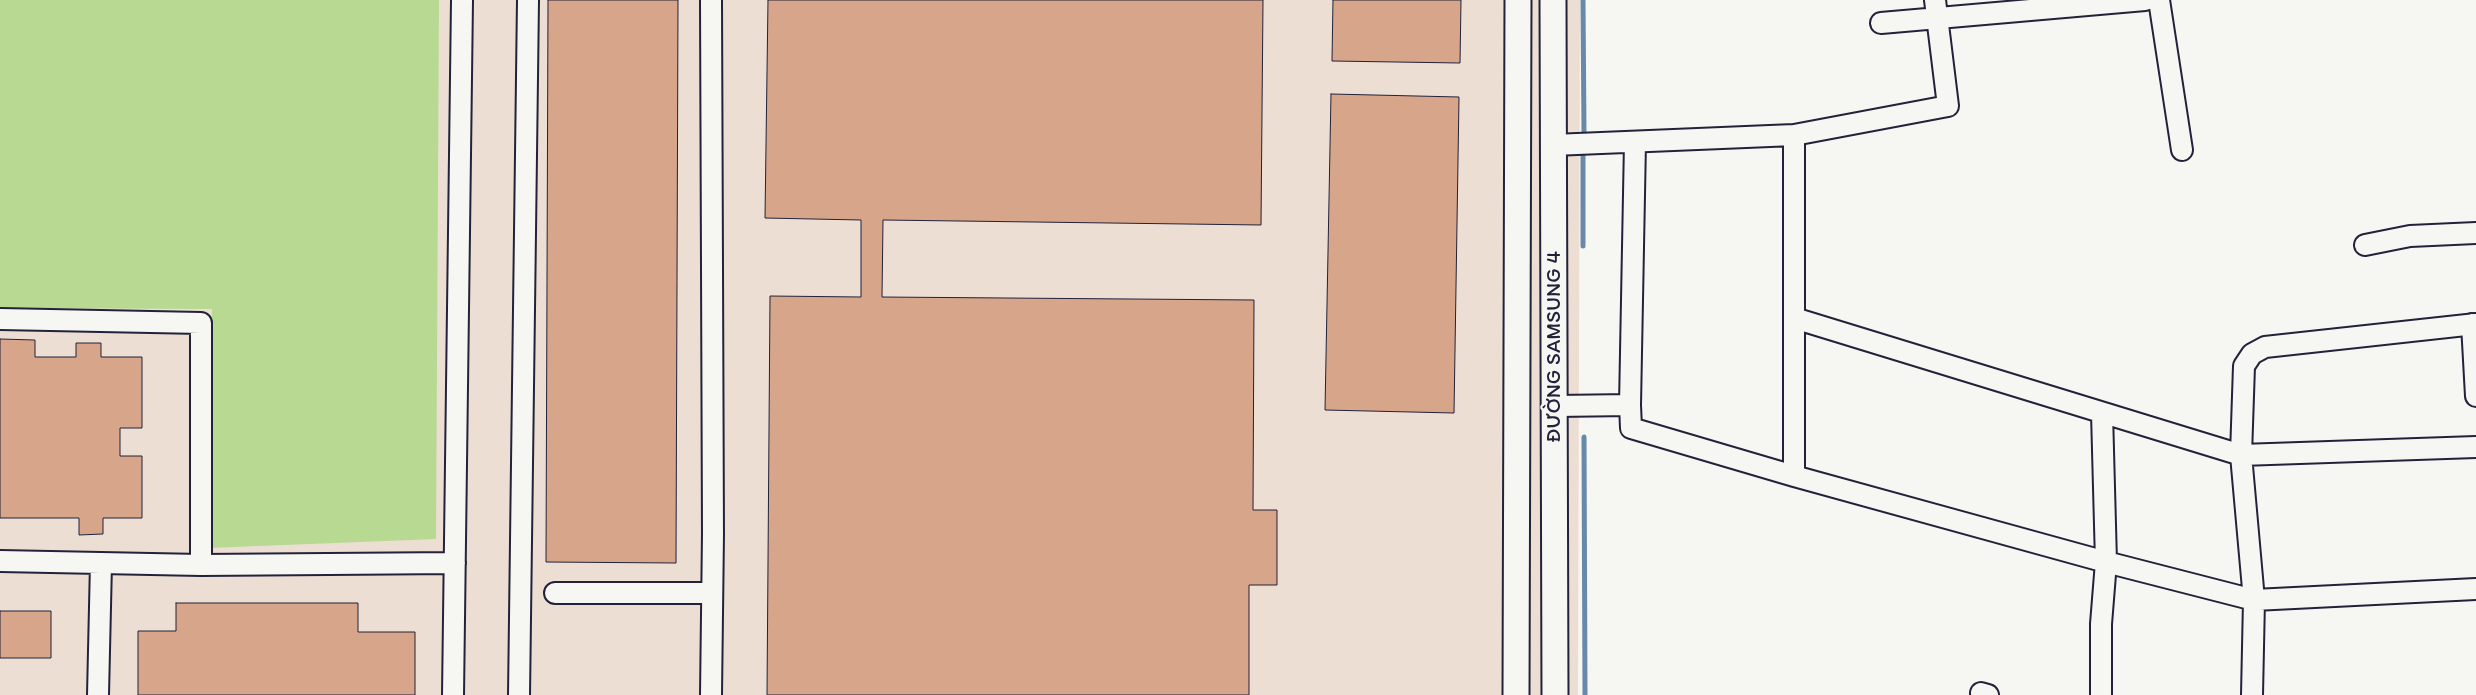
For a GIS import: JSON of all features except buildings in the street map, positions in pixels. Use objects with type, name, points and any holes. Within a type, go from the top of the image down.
[{"type":"main road","name":"ĐƯỜNG SAMSUNG 4","points":[[1516,695],[1518,0]]},
{"type":"main road","name":"ĐƯỜNG SAMSUNG 4","points":[[1553,0],[1556,406],[1554,695]]},
{"type":"main road","points":[[1518,407],[1556,406]]},
{"type":"main road","points":[[1517,550],[1555,550]]},
{"type":"street","points":[[453,695],[462,0]]},
{"type":"street","points":[[519,695],[528,0]]},
{"type":"street","points":[[711,0],[711,695]]},
{"type":"street","points":[[1882,23],[1937,10],[2145,0]]},
{"type":"street","points":[[2158,0],[2182,150]]},
{"type":"street","points":[[1553,145],[1794,135],[1948,106],[1937,10]]},
{"type":"street","points":[[1794,135],[1794,476]]},
{"type":"street","points":[[1635,142],[1631,428],[1794,476],[2106,562],[2254,600],[2476,589]]},
{"type":"street","points":[[2365,245],[2410,236],[2476,233]]},
{"type":"street","points":[[1794,318],[2241,455],[2476,447]]},
{"type":"street","points":[[0,319],[201,323],[201,565]]},
{"type":"street","points":[[2252,695],[2254,600],[2241,455],[2244,366],[2252,354],[2265,347],[2474,324],[2476,396]]},
{"type":"street","points":[[1556,406],[1630,405]]},
{"type":"street","points":[[2101,695],[2101,624],[2106,562],[2102,413]]},
{"type":"street","points":[[0,561],[201,565],[455,563]]},
{"type":"street","points":[[98,695],[100,563]]},
{"type":"street","points":[[554,593],[712,593]]},
{"type":"shaded area","points":[[0,0],[1580,0],[1578,695],[0,695]]},
{"type":"green space","points":[[0,0],[439,0],[436,539],[208,548],[212,309],[0,308]]},
{"type":"waterway","points":[[1583,0],[1584,133]]},
{"type":"waterway","points":[[1583,155],[1583,246]]},
{"type":"waterway","points":[[1584,437],[1585,695]]}]
